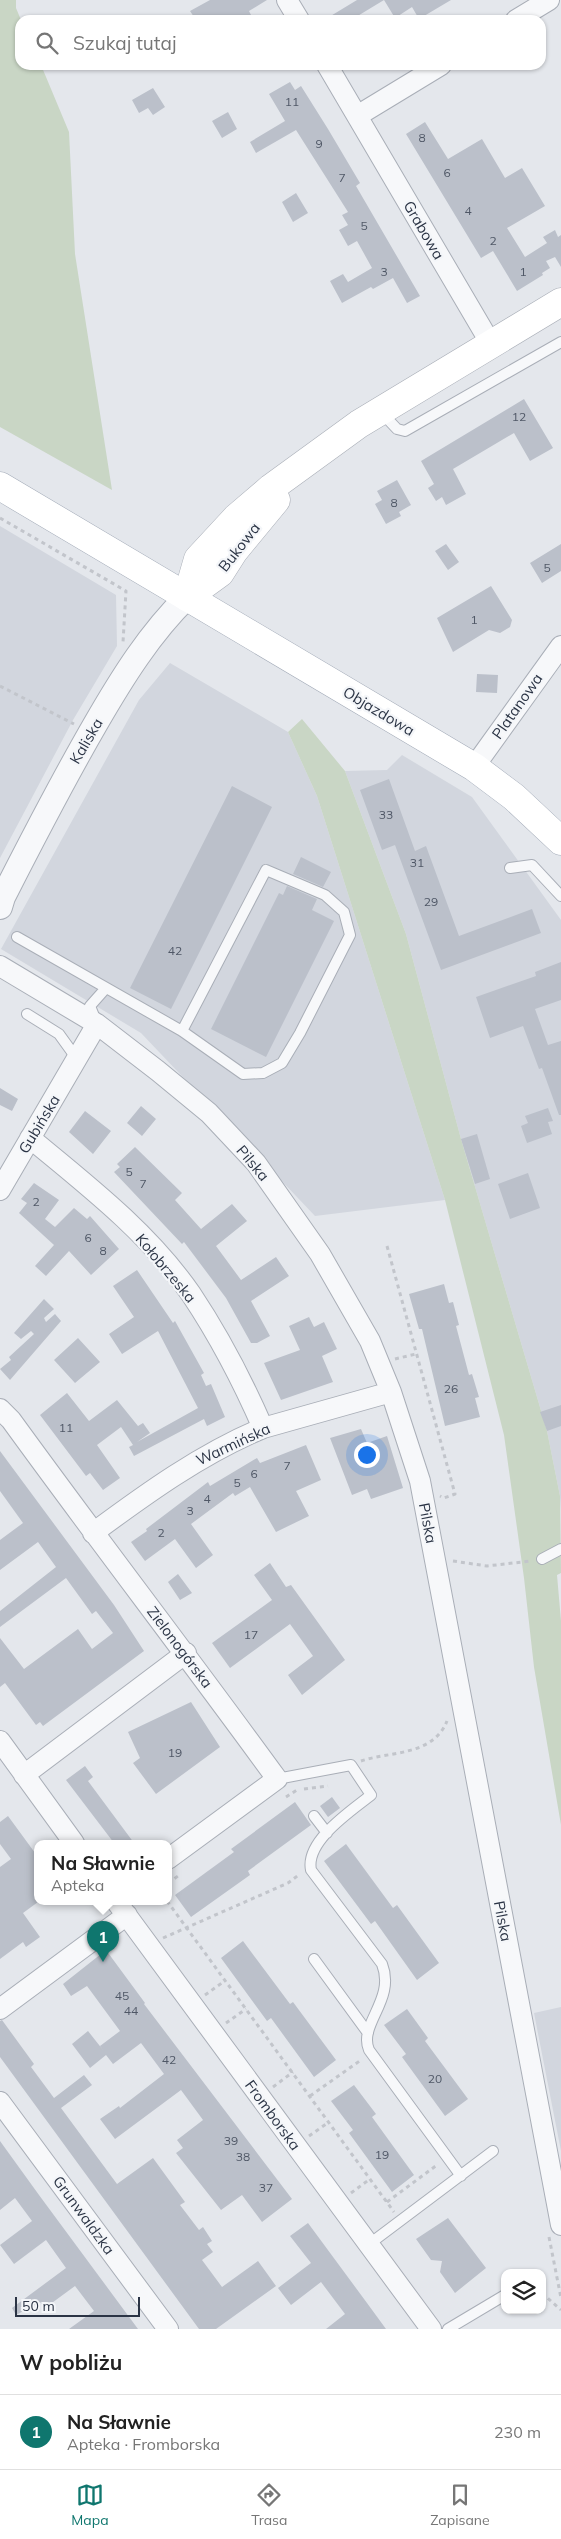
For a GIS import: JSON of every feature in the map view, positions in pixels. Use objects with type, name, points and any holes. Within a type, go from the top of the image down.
[{"type":"main road","name":"Bukowa","points":[[187,597],[198,558],[253,502],[328,444],[561,302]]},
{"type":"main road","name":"Objazdowa","points":[[0,486],[474,767],[514,797],[561,841]]},
{"type":"street","points":[[287,0],[296,15]]},
{"type":"street","points":[[524,15],[549,0]]},
{"type":"street","name":"Grabowa","points":[[329,70],[491,344]]},
{"type":"street","points":[[357,116],[433,70]]},
{"type":"street","name":"Kaliska","points":[[1,902],[83,744],[116,688],[149,641],[187,597]]},
{"type":"street","name":"Platanowa","points":[[474,767],[561,646]]},
{"type":"street","name":"Pilska","points":[[4,970],[97,1024],[209,1113],[256,1163],[320,1254],[370,1341],[392,1392],[422,1495],[555,2229]]},
{"type":"street","name":"Gubińska","points":[[0,1190],[97,1024]]},
{"type":"street","name":"Kołobrzeska","points":[[30,1138],[114,1208],[190,1293],[227,1355],[263,1428]]},
{"type":"street","name":"Warmińska","points":[[93,1533],[182,1468],[263,1428],[392,1392]]},
{"type":"street","name":"Zielonogórska","points":[[0,1409],[11,1420],[93,1533],[186,1653],[277,1780]]},
{"type":"street","points":[[24,1775],[186,1653]]},
{"type":"street","points":[[0,1742],[72,1840]]},
{"type":"street","points":[[172,1856],[277,1780]]},
{"type":"street","points":[[0,2009],[122,1908]]},
{"type":"street","name":"Fromborska","points":[[122,1908],[431,2329]]},
{"type":"street","name":"Grunwaldzka","points":[[0,2102],[168,2329]]},
{"type":"lane","points":[[380,411],[393,426],[405,431],[561,342]]},
{"type":"lane","points":[[510,868],[532,865],[561,896]]},
{"type":"lane","points":[[17,937],[182,1031],[243,1074],[263,1072],[282,1063],[350,935],[344,912],[325,895],[266,870],[182,1031]]},
{"type":"lane","points":[[97,1024],[90,1006],[106,988]]},
{"type":"lane","points":[[27,1014],[59,1034],[78,1059]]},
{"type":"lane","points":[[542,1559],[561,1549]]},
{"type":"lane","points":[[277,1780],[351,1764],[372,1794],[327,1833],[313,1850],[310,1857],[312,1870],[382,1964],[385,1973],[386,1988],[368,2033],[367,2045],[461,2176]]},
{"type":"lane","points":[[314,1816],[327,1833]]},
{"type":"lane","points":[[314,1959],[368,2033]]},
{"type":"lane","points":[[368,2245],[493,2151]]},
{"type":"lane","points":[[448,2329],[501,2297]]},
{"type":"path","points":[[0,518],[126,591],[123,650]]},
{"type":"path","points":[[0,686],[77,726]]},
{"type":"path","points":[[386,1246],[455,1494],[444,1498],[434,1493],[422,1495]]},
{"type":"path","points":[[435,1563],[451,1560],[487,1566],[542,1559]]},
{"type":"path","points":[[351,1764],[427,1745],[445,1726],[450,1714],[451,1724]]},
{"type":"path","points":[[296,1790],[328,1786]]},
{"type":"path","points":[[163,1938],[288,1883],[302,1873],[312,1870]]},
{"type":"path","points":[[170,1905],[400,2220]]},
{"type":"path","points":[[205,1995],[226,1980]]},
{"type":"path","points":[[226,2024],[246,2009]]},
{"type":"path","points":[[310,2096],[371,2053]]},
{"type":"path","points":[[272,2087],[293,2072]]},
{"type":"path","points":[[309,2136],[329,2122]]},
{"type":"path","points":[[350,2194],[370,2179]]},
{"type":"path","points":[[555,2229],[561,2298]]},
{"type":"path","points":[[546,2297],[561,2310]]},
{"type":"shaded area","points":[[0,526],[116,595],[117,646],[73,720],[0,858]]},
{"type":"shaded area","points":[[170,663],[288,732],[317,796],[445,1200],[315,1216],[141,1033],[1,949],[139,700]]},
{"type":"shaded area","points":[[402,755],[472,797],[561,920],[561,1511],[560,1496],[547,1431],[461,1139],[406,934],[345,771],[387,770]]},
{"type":"shaded area","points":[[561,2007],[561,2151],[534,2013]]},
{"type":"green space","points":[[0,0],[16,0],[16,8],[19,15],[15,15],[15,70],[43,70],[69,132],[75,254],[112,490],[0,427]]},
{"type":"green space","points":[[302,719],[345,771],[406,934],[461,1139],[547,1431],[560,1496],[561,1573],[557,1575],[561,1621],[561,1825],[534,1667],[504,1435],[445,1200],[317,796],[288,732]]},
{"type":"building","points":[[210,0],[267,0],[249,11],[251,15],[193,15],[190,11]]},
{"type":"building","points":[[357,0],[384,0],[359,15],[332,15]]},
{"type":"building","points":[[384,0],[451,0],[426,15],[417,15],[412,7],[400,15],[393,15]]},
{"type":"building","points":[[290,82],[295,90],[301,86],[328,129],[360,183],[356,186],[420,296],[407,303],[393,278],[373,289],[371,287],[342,303],[330,281],[343,274],[348,282],[372,268],[357,241],[348,246],[339,230],[348,225],[342,215],[348,212],[296,130],[256,153],[250,142],[285,121],[269,94]]},
{"type":"building","points":[[153,88],[165,107],[153,115],[148,108],[139,113],[132,100]]},
{"type":"building","points":[[228,112],[237,129],[222,138],[212,121]]},
{"type":"building","points":[[425,122],[448,159],[482,139],[505,178],[522,168],[545,206],[507,228],[525,257],[547,243],[543,237],[555,230],[558,237],[561,235],[561,267],[555,257],[546,261],[550,268],[542,273],[543,275],[517,291],[493,251],[481,258],[406,134]]},
{"type":"building","points":[[296,193],[308,213],[293,222],[282,202]]},
{"type":"building","points":[[524,399],[553,448],[530,461],[514,433],[453,469],[466,494],[446,505],[442,497],[436,501],[428,488],[434,484],[421,461]]},
{"type":"building","points":[[397,480],[411,505],[399,512],[401,516],[386,524],[375,504],[382,500],[377,491]]},
{"type":"building","points":[[446,544],[459,562],[448,570],[435,551]]},
{"type":"building","points":[[561,544],[561,571],[542,583],[530,563]]},
{"type":"building","points":[[491,586],[512,620],[510,627],[500,633],[489,630],[453,652],[437,618]]},
{"type":"building","points":[[477,674],[498,675],[497,693],[476,692]]},
{"type":"building","points":[[389,779],[415,851],[426,846],[459,936],[532,909],[541,933],[441,970],[395,845],[382,850],[360,790]]},
{"type":"building","points":[[232,786],[272,807],[171,1009],[130,988]]},
{"type":"building","points":[[301,857],[331,872],[323,887],[293,874]]},
{"type":"building","points":[[287,886],[317,899],[312,910],[334,921],[266,1057],[211,1029],[279,893],[283,895]]},
{"type":"building","points":[[561,962],[561,1000],[535,1009],[548,1045],[561,1041],[561,1115],[559,1115],[542,1068],[539,1069],[523,1026],[490,1038],[476,997],[536,976],[535,972]]},
{"type":"building","points":[[0,1088],[18,1099],[12,1111],[0,1105]]},
{"type":"building","points":[[141,1106],[156,1119],[142,1136],[127,1123]]},
{"type":"building","points":[[548,1108],[553,1121],[548,1122],[552,1134],[527,1143],[521,1126],[528,1123],[525,1116]]},
{"type":"building","points":[[85,1111],[111,1131],[93,1154],[69,1132]]},
{"type":"building","points":[[477,1134],[490,1179],[475,1184],[461,1139]]},
{"type":"building","points":[[135,1147],[182,1193],[175,1200],[201,1229],[232,1204],[247,1221],[216,1246],[241,1280],[276,1257],[289,1276],[251,1301],[270,1336],[257,1343],[251,1343],[226,1298],[184,1242],[182,1244],[114,1172],[120,1167],[117,1164]]},
{"type":"building","points":[[528,1173],[540,1208],[510,1219],[498,1184]]},
{"type":"building","points":[[34,1183],[59,1200],[45,1219],[55,1227],[74,1208],[87,1219],[90,1216],[119,1249],[91,1275],[69,1251],[46,1276],[35,1266],[54,1245],[19,1213],[27,1203],[21,1199]]},
{"type":"building","points":[[137,1270],[173,1323],[175,1321],[204,1373],[201,1375],[206,1386],[211,1384],[225,1417],[207,1426],[204,1419],[134,1456],[129,1447],[133,1445],[121,1427],[97,1445],[120,1478],[103,1490],[90,1473],[86,1476],[40,1415],[67,1393],[89,1421],[117,1400],[138,1426],[143,1423],[150,1433],[137,1442],[198,1408],[158,1331],[122,1354],[109,1334],[134,1317],[113,1286]]},
{"type":"building","points":[[444,1284],[449,1303],[453,1302],[459,1325],[456,1326],[469,1375],[472,1374],[479,1397],[475,1398],[480,1417],[445,1426],[422,1329],[419,1329],[409,1294]]},
{"type":"building","points":[[44,1299],[54,1309],[44,1318],[46,1322],[55,1314],[61,1321],[10,1380],[0,1369],[11,1360],[9,1357],[34,1334],[31,1331],[21,1339],[14,1333]]},
{"type":"building","points":[[309,1317],[314,1327],[324,1322],[337,1349],[322,1356],[333,1382],[281,1400],[264,1363],[300,1350],[289,1326]]},
{"type":"building","points":[[78,1338],[100,1362],[75,1383],[54,1360]]},
{"type":"building","points":[[561,1405],[561,1426],[547,1431],[540,1412]]},
{"type":"building","points":[[361,1429],[367,1443],[387,1436],[403,1488],[371,1499],[367,1489],[352,1495],[330,1438]]},
{"type":"building","points":[[306,1445],[321,1480],[296,1491],[309,1516],[276,1532],[250,1487],[235,1496],[233,1493],[191,1524],[213,1555],[196,1568],[175,1539],[145,1561],[131,1542],[208,1482],[210,1486],[257,1458],[260,1463]]},
{"type":"building","points":[[0,1451],[114,1605],[144,1651],[43,1726],[40,1722],[36,1725],[5,1683],[0,1687],[0,1638],[24,1669],[78,1629],[92,1649],[113,1633],[96,1611],[92,1614],[66,1578],[0,1627],[0,1611],[56,1567],[38,1542],[0,1570],[0,1540],[23,1523],[0,1491]]},
{"type":"building","points":[[270,1563],[286,1587],[291,1585],[345,1660],[302,1695],[288,1675],[313,1656],[290,1624],[230,1668],[212,1643],[272,1600],[254,1575]]},
{"type":"building","points":[[178,1574],[192,1593],[180,1600],[168,1582]]},
{"type":"building","points":[[191,1702],[220,1747],[156,1794],[133,1763],[140,1758],[128,1732]]},
{"type":"building","points":[[85,1766],[93,1777],[88,1781],[132,1840],[112,1840],[66,1780]]},
{"type":"building","points":[[332,1797],[340,1808],[328,1817],[320,1806]]},
{"type":"building","points":[[295,1802],[311,1825],[248,1871],[250,1875],[191,1917],[175,1895],[234,1852],[231,1849]]},
{"type":"building","points":[[8,1816],[34,1852],[34,1905],[23,1913],[40,1937],[26,1947],[23,1942],[0,1959],[0,1867],[11,1859],[0,1844],[0,1822]]},
{"type":"building","points":[[346,1844],[393,1908],[397,1905],[439,1963],[417,1980],[375,1921],[371,1924],[324,1861]]},
{"type":"building","points":[[243,1941],[290,2004],[293,2002],[336,2060],[314,2077],[271,2018],[267,2021],[221,1958]]},
{"type":"building","points":[[106,1950],[144,2004],[292,2199],[262,2222],[242,2195],[221,2210],[176,2153],[183,2148],[177,2140],[203,2120],[181,2090],[115,2139],[100,2119],[119,2106],[120,2108],[164,2074],[141,2043],[113,2064],[106,2055],[90,2068],[72,2044],[88,2031],[103,2050],[100,2046],[120,2031],[87,1986],[71,1996],[63,1984]]},
{"type":"building","points":[[407,2009],[428,2038],[425,2041],[468,2099],[445,2116],[402,2057],[406,2054],[384,2025]]},
{"type":"building","points":[[2,2020],[34,2064],[31,2067],[54,2098],[84,2075],[92,2085],[61,2108],[117,2184],[153,2158],[185,2202],[180,2205],[199,2230],[203,2227],[212,2241],[207,2244],[213,2252],[202,2260],[222,2287],[258,2261],[276,2286],[216,2329],[199,2329],[0,2057],[0,2021]]},
{"type":"building","points":[[354,2085],[376,2114],[372,2117],[414,2175],[392,2192],[349,2133],[353,2130],[331,2101]]},
{"type":"building","points":[[0,2141],[138,2329],[69,2329],[94,2311],[75,2286],[45,2308],[40,2302],[16,2315],[12,2308],[66,2268],[46,2240],[14,2264],[0,2245],[32,2221],[15,2198],[0,2210]]},
{"type":"building","points":[[448,2218],[486,2268],[455,2293],[440,2272],[442,2261],[431,2260],[416,2239]]},
{"type":"building","points":[[308,2223],[386,2329],[326,2329],[345,2314],[321,2282],[291,2305],[278,2288],[311,2263],[290,2236]]},
{"type":"place","name":"Na Sławnie","points":[[103,1962]]}]
